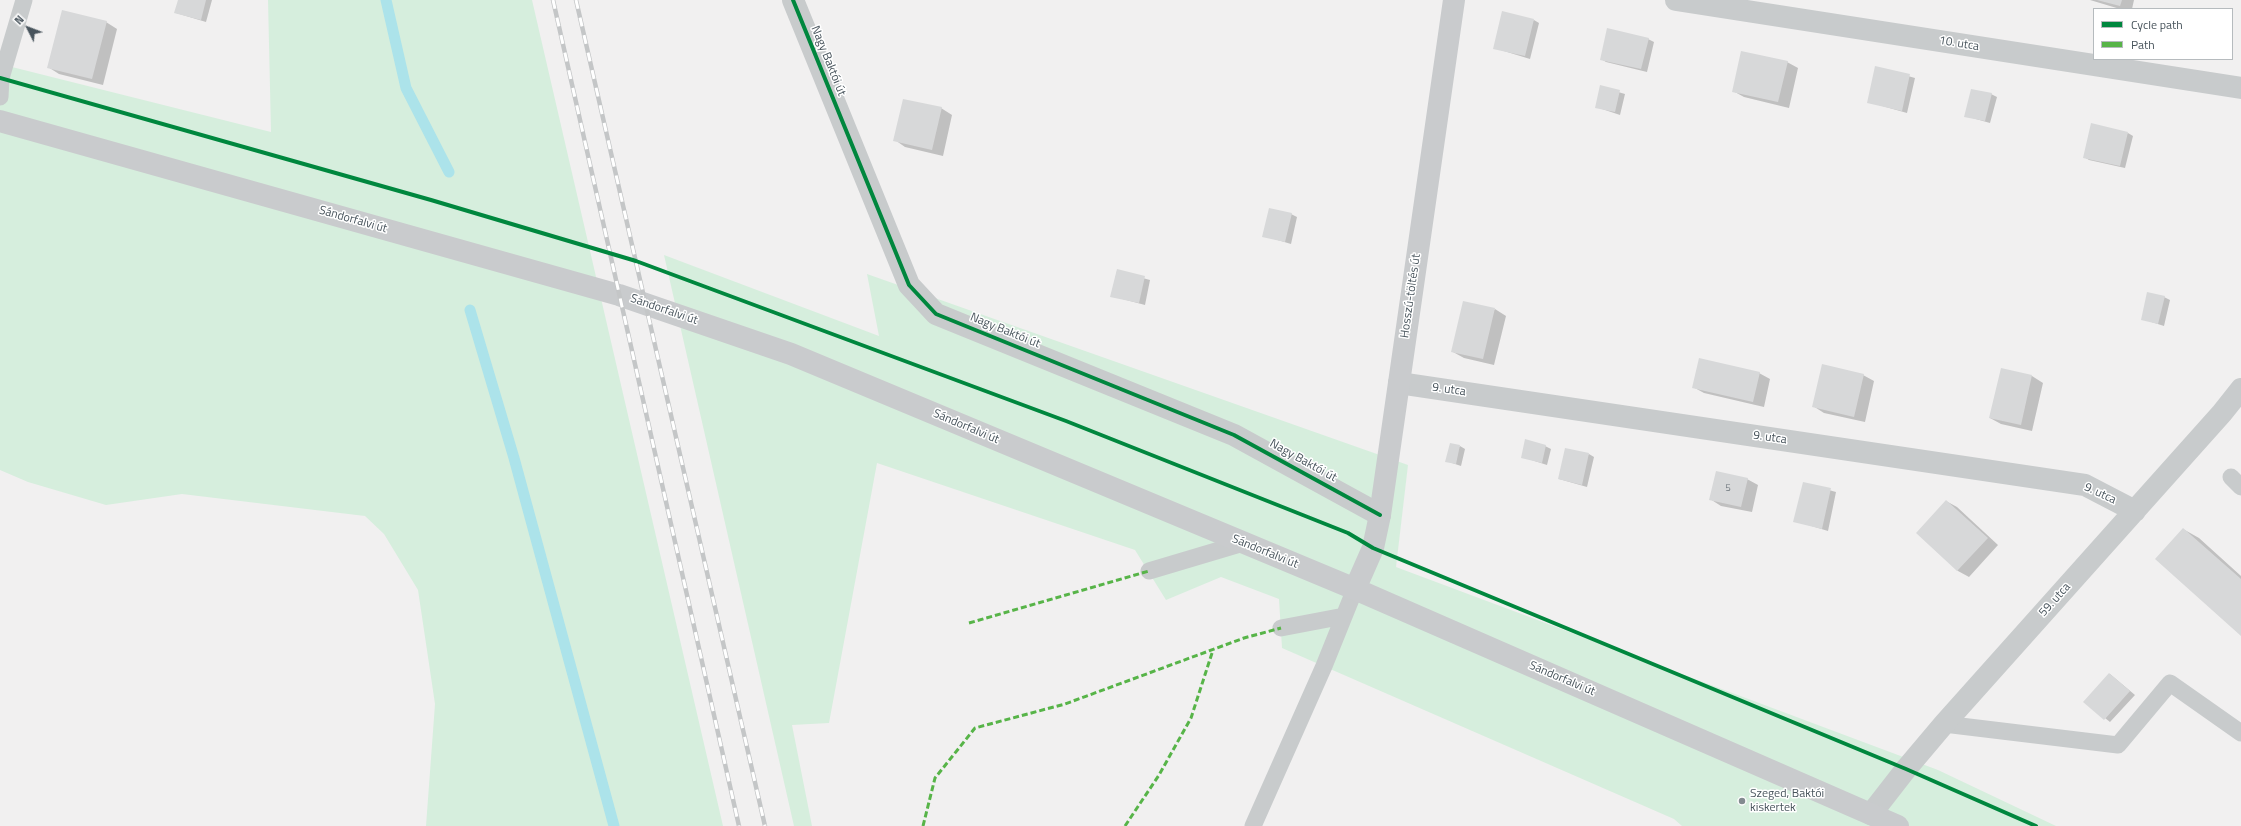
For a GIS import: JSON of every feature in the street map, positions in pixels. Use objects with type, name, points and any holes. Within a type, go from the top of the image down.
[{"type":"main road","name":"Hosszú-töltés út","points":[[1355,589],[1373,548],[1380,515],[1454,0]]},
{"type":"main road","name":"Sándorfalvi út","points":[[0,121],[645,303],[791,354],[1355,589],[1898,826]]},
{"type":"street","name":"Nagy Baktói út","points":[[793,0],[909,286],[936,314],[1234,435],[1380,515]]},
{"type":"street","name":"10. utca","points":[[1676,0],[2241,88]]},
{"type":"street","name":"9. utca","points":[[1399,383],[2085,485],[2135,511]]},
{"type":"street","name":"59. utca","points":[[1871,814],[1944,724],[2135,511],[2241,389]]},
{"type":"lane","points":[[0,97],[2,78],[24,0]]},
{"type":"lane","points":[[1149,571],[1243,543]]},
{"type":"lane","points":[[1253,826],[1355,589]]},
{"type":"lane","points":[[1281,628],[1344,616]]},
{"type":"lane","points":[[1944,724],[2118,745],[2170,683],[2241,733]]},
{"type":"green space","points":[[268,0],[532,0],[723,826],[426,826],[435,704],[418,590],[384,534],[365,516],[182,494],[106,505],[28,482],[0,470],[0,64],[271,132]]},
{"type":"green space","points":[[664,255],[879,336],[867,274],[1408,465],[1396,567],[1938,770],[2056,826],[1682,826],[1674,819],[1282,648],[1279,599],[1221,577],[1166,600],[1135,550],[877,463],[829,723],[792,725],[812,826],[794,826]]},
{"type":"building","points":[[178,0],[206,0],[201,20],[174,13]]},
{"type":"building","points":[[2097,0],[2122,0],[2120,6]]},
{"type":"building","points":[[62,10],[107,21],[92,79],[47,68]]},
{"type":"building","points":[[1502,11],[1534,19],[1525,56],[1493,49]]},
{"type":"building","points":[[1607,28],[1649,38],[1641,69],[1600,60]]},
{"type":"building","points":[[1741,51],[1788,61],[1778,102],[1732,92]]},
{"type":"building","points":[[1875,66],[1910,74],[1902,111],[1867,103]]},
{"type":"building","points":[[1600,85],[1620,90],[1615,112],[1595,108]]},
{"type":"building","points":[[1971,89],[1992,93],[1985,121],[1964,117]]},
{"type":"building","points":[[903,99],[942,107],[932,150],[893,141]]},
{"type":"building","points":[[2091,123],[2128,132],[2120,166],[2083,158]]},
{"type":"building","points":[[1269,208],[1292,213],[1285,242],[1262,237]]},
{"type":"building","points":[[1117,269],[1145,276],[1139,303],[1110,297]]},
{"type":"building","points":[[2147,292],[2165,296],[2158,324],[2141,320]]},
{"type":"building","points":[[1463,301],[1495,308],[1483,359],[1451,352]]},
{"type":"building","points":[[1699,358],[1760,372],[1753,402],[1692,388]]},
{"type":"building","points":[[1822,364],[1864,374],[1854,417],[1812,407]]},
{"type":"building","points":[[2001,368],[2032,375],[2021,425],[1989,418]]},
{"type":"building","points":[[1525,439],[1546,445],[1542,463],[1521,458]]},
{"type":"building","points":[[1450,443],[1460,445],[1456,464],[1445,462]]},
{"type":"building","points":[[1565,448],[1589,453],[1582,485],[1558,479]]},
{"type":"building","points":[[1716,471],[1748,478],[1741,507],[1709,500]]},
{"type":"building","points":[[1803,482],[1831,488],[1822,529],[1793,522]]},
{"type":"building","points":[[1946,500],[1988,538],[1957,571],[1916,533]]},
{"type":"building","points":[[2183,528],[2241,579],[2241,636],[2155,559]]},
{"type":"building","points":[[2109,673],[2130,691],[2104,720],[2083,702]]},
{"type":"waterway","points":[[386,0],[406,88],[449,172]]},
{"type":"waterway","points":[[470,310],[514,458],[614,826]]},
{"type":"railway","points":[[553,0],[739,826]]},
{"type":"railway","points":[[576,0],[765,826]]},
{"type":"marked path","points":[[969,623],[1149,571]]},
{"type":"marked path","points":[[923,826],[935,778],[975,728],[1065,704],[1244,638],[1281,628]]},
{"type":"marked path","points":[[1125,826],[1159,775],[1191,718],[1213,650]]},
{"type":"cycle path","points":[[793,0],[909,285],[936,314],[1234,435],[1380,515]]},
{"type":"cycle path","points":[[0,78],[431,200],[636,261],[1066,421],[1348,533],[1373,548],[1906,769],[2036,826]]},
{"type":"place","name":"Szeged, Baktói kiskertek","points":[[1742,801]]}]
